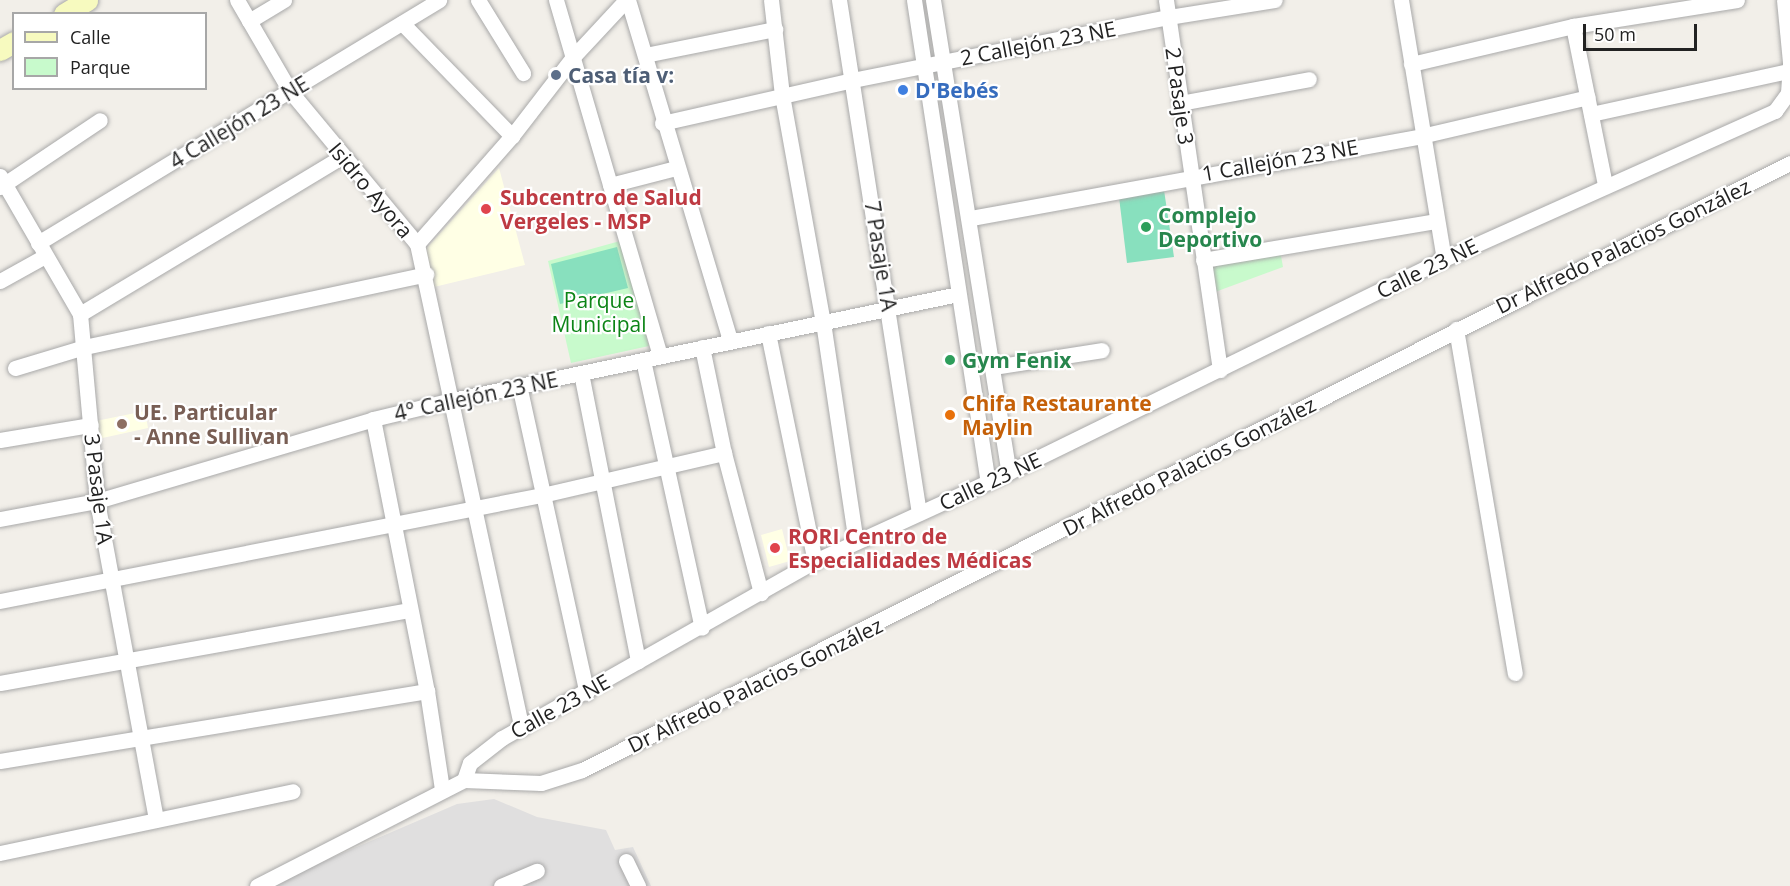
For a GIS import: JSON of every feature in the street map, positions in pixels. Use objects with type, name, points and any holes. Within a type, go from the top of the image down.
[{"type":"street","points":[[66,12],[87,0]]},
{"type":"street","name":"Isidro Ayora","points":[[237,0],[290,91],[341,157],[417,244],[426,274],[473,507],[522,728]]},
{"type":"street","points":[[249,21],[284,0]]},
{"type":"street","name":"4 Callejón 23 NE","points":[[0,281],[42,250],[290,91],[439,0]]},
{"type":"street","points":[[478,0],[523,73]]},
{"type":"street","points":[[556,0],[660,356]]},
{"type":"street","points":[[417,244],[512,136],[573,57],[627,0],[645,55],[662,123],[730,342]]},
{"type":"street","points":[[771,0],[782,95],[823,322],[856,542]]},
{"type":"street","name":"7 Pasaje 1A","points":[[839,0],[890,308],[919,513]]},
{"type":"street","points":[[914,0],[988,482]]},
{"type":"street","points":[[933,0],[946,62],[1010,472]]},
{"type":"street","name":"2 Pasaje 3","points":[[1166,0],[1220,370]]},
{"type":"street","name":"2 Callejón 23 NE","points":[[662,123],[853,80],[1169,17],[1275,0]]},
{"type":"street","points":[[1401,0],[1421,136],[1444,258]]},
{"type":"street","points":[[1411,64],[1573,26],[1737,0]]},
{"type":"street","name":"Calle 23 NE","points":[[464,780],[470,763],[494,744],[587,693],[638,661],[702,628],[815,561],[1010,472],[1444,258],[1605,184],[1775,111],[1786,99],[1789,65],[1784,0]]},
{"type":"street","points":[[402,23],[512,136]]},
{"type":"street","points":[[1573,26],[1605,184]]},
{"type":"street","points":[[645,55],[775,29]]},
{"type":"street","points":[[1591,114],[1789,65]]},
{"type":"street","points":[[1180,103],[1309,79]]},
{"type":"street","name":"1 Callejón 23 NE","points":[[971,218],[1191,176],[1421,136],[1588,97]]},
{"type":"street","points":[[2,183],[100,120]]},
{"type":"street","points":[[81,314],[341,157]]},
{"type":"street","name":"Dr Alfredo Palacios González","points":[[257,886],[441,789],[464,780],[541,783],[582,771],[931,598],[1456,329],[1790,163]]},
{"type":"street","points":[[610,185],[676,168]]},
{"type":"street","name":"3 Pasaje 1A","points":[[2,183],[81,314],[97,501],[156,820]]},
{"type":"street","points":[[1203,260],[1437,221]]},
{"type":"street","points":[[15,368],[84,347],[426,274]]},
{"type":"street","name":"4° Callejón 23 NE","points":[[0,519],[97,501],[373,419],[452,400],[958,294]]},
{"type":"street","points":[[1456,329],[1515,674]]},
{"type":"street","points":[[768,333],[815,561]]},
{"type":"street","points":[[702,347],[724,453],[761,593]]},
{"type":"street","points":[[994,367],[1102,350]]},
{"type":"street","points":[[643,360],[664,469],[702,628]]},
{"type":"street","points":[[581,373],[638,661]]},
{"type":"street","points":[[519,386],[587,693]]},
{"type":"street","points":[[373,419],[392,525],[427,691],[441,789]]},
{"type":"street","points":[[0,440],[91,426]]},
{"type":"street","points":[[0,601],[112,581],[601,483],[724,453]]},
{"type":"street","points":[[0,683],[409,610]]},
{"type":"street","points":[[0,761],[427,691]]},
{"type":"street","points":[[0,853],[293,791]]},
{"type":"street","points":[[626,861],[638,886]]},
{"type":"street","points":[[501,886],[537,871]]},
{"type":"shaded area","name":"Subcentro de Salud Vergeles - MSP","points":[[499,168],[525,265],[434,287],[425,250]]},
{"type":"shaded area","name":"UE. Particular - Anne Sullivan","points":[[145,411],[148,428],[98,439],[96,421]]},
{"type":"shaded area","name":"RORI Centro de Especialidades Médicas","points":[[782,529],[790,561],[769,567],[761,535]]},
{"type":"shaded area","points":[[494,799],[537,817],[606,830],[615,850],[633,847],[651,886],[266,886],[457,804]]},
{"type":"green space","name":"Complejo Deportivo","points":[[1164,190],[1174,257],[1127,263],[1119,197]]},
{"type":"green space","name":"Parque Municipal","points":[[620,241],[649,346],[571,363],[548,261]]},
{"type":"green space","points":[[617,247],[628,288],[560,304],[551,264]]},
{"type":"green space","points":[[1280,250],[1283,267],[1215,292],[1209,263]]},
{"type":"place","name":"Casa tía v:","points":[[556,75]]},
{"type":"place","name":"D'Bebés","points":[[903,90]]},
{"type":"place","name":"Subcentro de Salud Vergeles - MSP","points":[[486,209]]},
{"type":"place","name":"Complejo Deportivo","points":[[1146,227]]},
{"type":"place","name":"Gym Fenix","points":[[950,360]]},
{"type":"place","name":"Chifa Restaurante Maylin","points":[[950,415]]},
{"type":"place","name":"UE. Particular - Anne Sullivan","points":[[122,424]]},
{"type":"place","name":"RORI Centro de Especialidades Médicas","points":[[775,548]]}]
